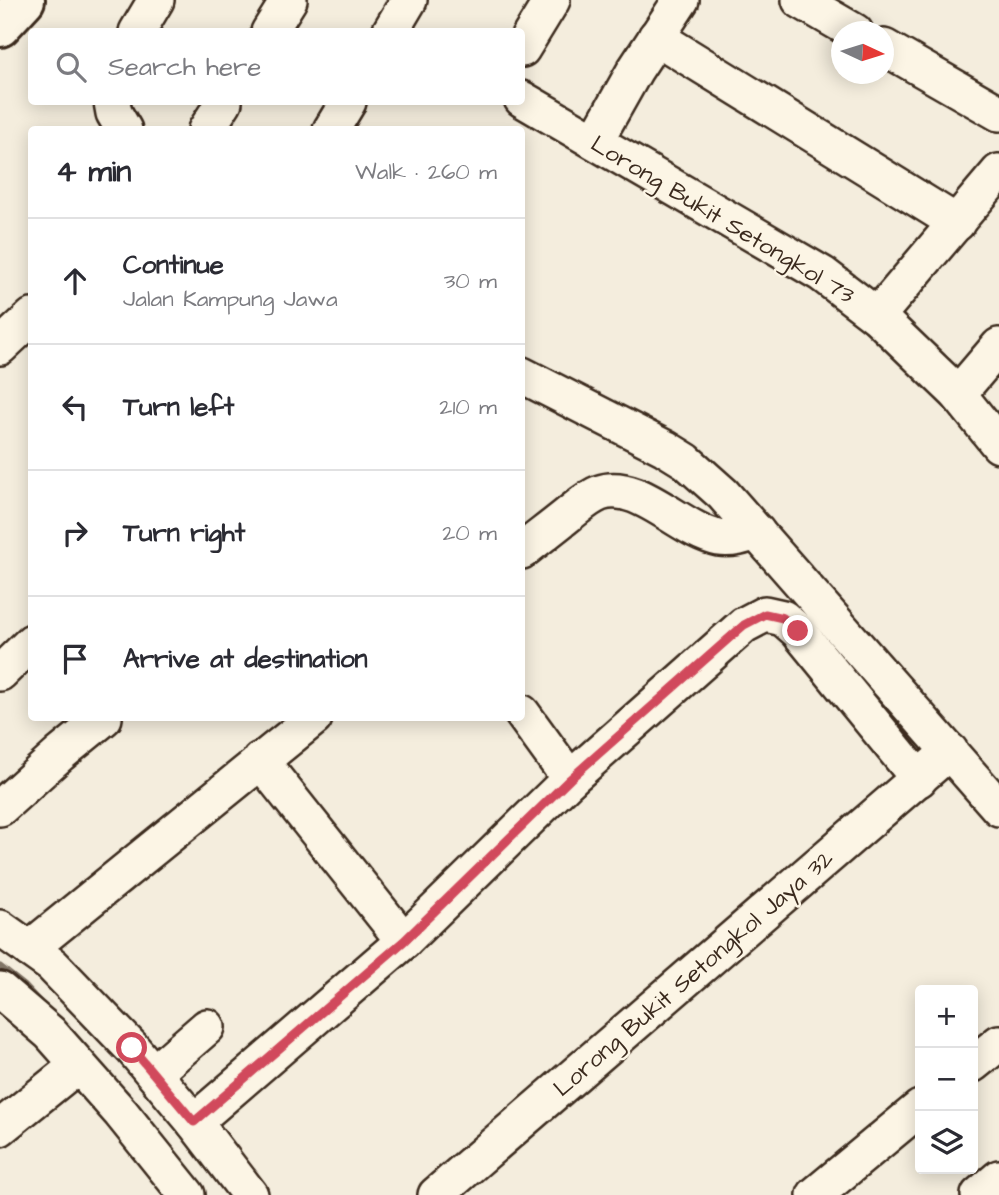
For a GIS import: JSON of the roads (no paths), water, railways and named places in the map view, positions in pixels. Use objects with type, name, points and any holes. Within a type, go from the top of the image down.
[{"type":"main road","points":[[0,27],[25,0]]},
{"type":"street","points":[[139,28],[156,0]]},
{"type":"street","points":[[272,28],[289,0]]},
{"type":"street","points":[[525,45],[552,0]]},
{"type":"street","points":[[594,141],[617,99],[681,0]]},
{"type":"street","points":[[800,0],[837,21]]},
{"type":"street","points":[[656,37],[957,223]]},
{"type":"street","points":[[894,53],[999,113]]},
{"type":"street","name":"Lorong Bukit Setongkol 73","points":[[525,101],[822,274],[877,316],[958,394],[999,446]]},
{"type":"street","points":[[113,105],[122,126]]},
{"type":"street","points":[[209,126],[222,105]]},
{"type":"street","points":[[333,126],[346,105]]},
{"type":"street","points":[[877,316],[999,172]]},
{"type":"street","points":[[0,347],[28,321]]},
{"type":"street","points":[[958,394],[999,346]]},
{"type":"street","points":[[525,377],[666,448],[686,461],[723,494],[999,808]]},
{"type":"street","points":[[525,549],[583,503],[599,493],[614,490],[633,493],[691,527],[720,538],[742,537],[757,532]]},
{"type":"street","points":[[194,1122],[404,941],[570,779],[744,625],[765,614],[783,618],[798,631],[919,779]]},
{"type":"street","points":[[0,673],[28,646]]},
{"type":"street","points":[[525,717],[570,779]]},
{"type":"street","points":[[0,808],[100,721]]},
{"type":"street","points":[[29,949],[310,721]]},
{"type":"street","name":"Lorong Bukit Setongkol Jaya 32","points":[[436,1195],[950,751]]},
{"type":"street","points":[[260,760],[404,941]]},
{"type":"street","points":[[0,928],[52,965],[154,1073],[250,1195]]},
{"type":"street","points":[[0,990],[50,1034],[121,1113],[187,1195]]},
{"type":"street","points":[[154,1073],[207,1027]]},
{"type":"street","points":[[978,1060],[999,1043]]},
{"type":"street","points":[[0,1128],[78,1065]]},
{"type":"street","points":[[815,1195],[916,1111]]},
{"type":"street","points":[[979,1195],[999,1178]]},
{"type":"waterway","points":[[0,967],[39,1002]]}]
